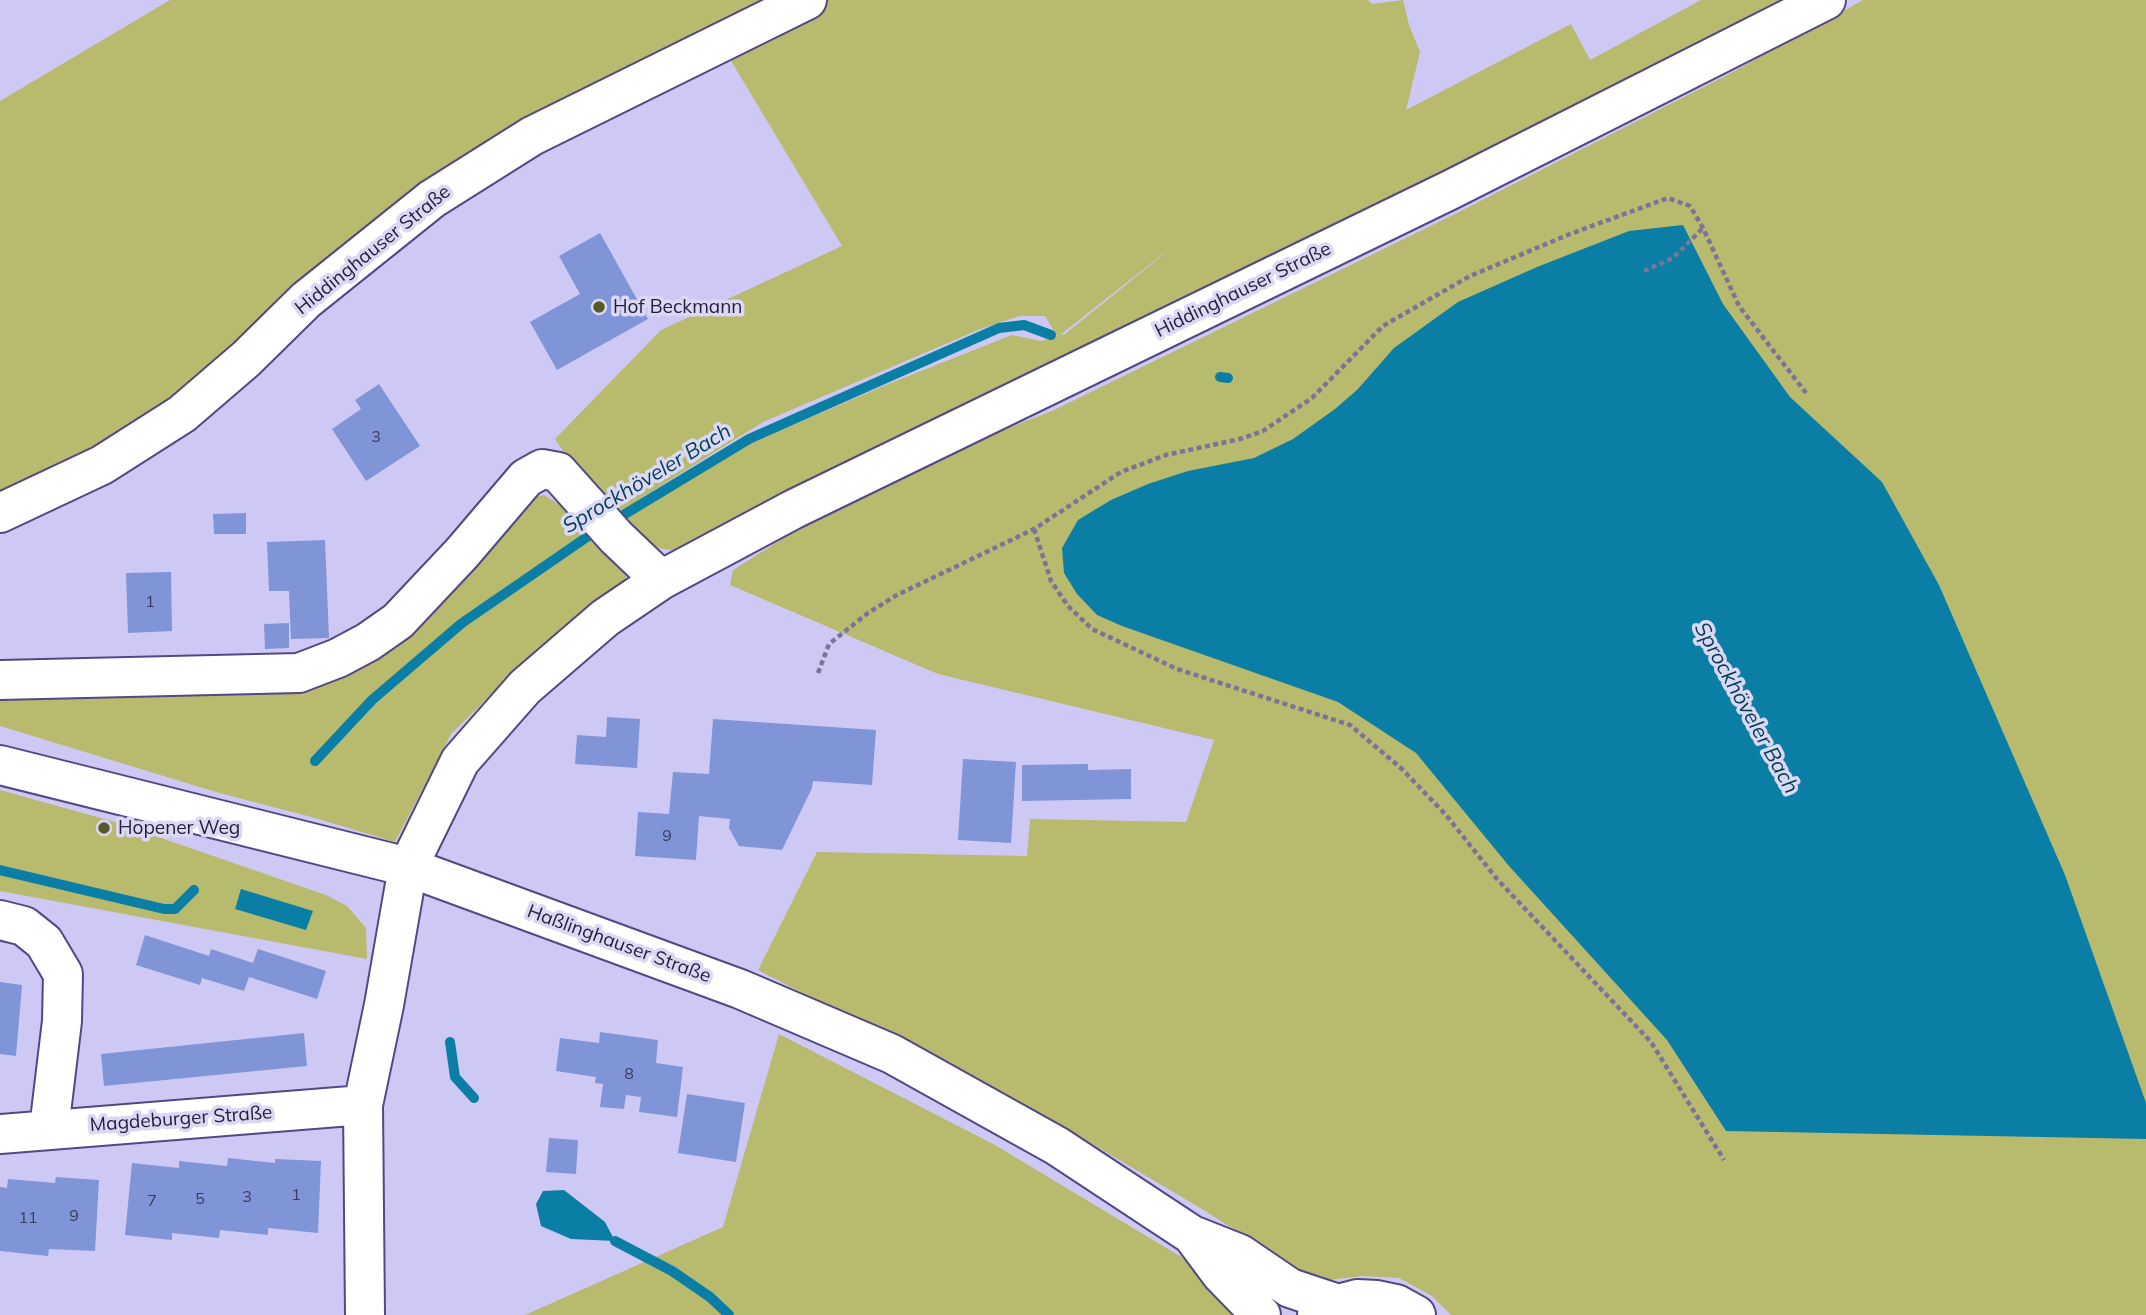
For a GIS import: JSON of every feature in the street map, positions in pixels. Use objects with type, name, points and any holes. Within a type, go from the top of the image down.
[{"type":"street","name":"Hiddinghauser Straße","points":[[0,513],[102,465],[182,414],[246,359],[306,300],[432,199],[532,136],[807,0]]},
{"type":"street","name":"Hiddinghauser Straße","points":[[408,867],[460,761],[525,687],[605,618],[661,580],[794,509],[1462,184],[1826,0]]},
{"type":"street","points":[[0,680],[299,673],[368,642],[398,621],[462,553],[526,478],[541,469],[558,472],[603,524],[661,580]]},
{"type":"street","name":"Haßlinghauser Straße","points":[[0,765],[408,867],[740,989],[892,1054],[1057,1146],[1192,1235],[1240,1254],[1323,1312]]},
{"type":"street","points":[[359,1314],[363,1105],[408,867]]},
{"type":"street","points":[[0,920],[24,926],[44,942],[63,974],[62,1021],[49,1129]]},
{"type":"street","name":"Magdeburger Straße","points":[[0,1134],[363,1105]]},
{"type":"street","name":"Haßlinghauser Straße","points":[[1192,1235],[1221,1274],[1261,1315]]},
{"type":"street","points":[[1323,1312],[1357,1299],[1396,1304],[1416,1315]]},
{"type":"path","points":[[818,673],[829,644],[868,613],[897,595],[1034,529],[1121,472],[1166,455],[1240,439],[1263,431],[1312,398],[1383,326],[1470,276],[1570,234],[1668,198],[1690,206],[1739,306],[1806,393]]},
{"type":"path","points":[[1644,271],[1673,258],[1703,228]]},
{"type":"path","points":[[1034,529],[1051,581],[1068,606],[1092,629],[1177,669],[1350,725],[1402,769],[1446,815],[1497,879],[1651,1042],[1724,1160]]},
{"type":"green space","points":[[170,0],[793,0],[530,130],[240,355],[0,507],[0,101]]},
{"type":"green space","points":[[820,0],[1368,0],[1372,4],[1403,0],[1420,52],[1406,110],[1571,24],[1590,60],[1701,0],[1789,0],[686,553],[654,547],[615,514],[574,468],[555,439],[661,330],[842,246],[724,49]],"holes":[[[1163,254],[1065,334],[1060,335]],[[1020,316],[1045,316],[1057,336],[1041,341],[1012,335],[888,384],[705,463],[635,502],[763,422],[983,328]]]},
{"type":"green space","points":[[1863,0],[2146,0],[2146,1315],[1451,1315],[1432,1296],[1399,1278],[1363,1276],[1328,1280],[1303,1273],[1067,1129],[758,970],[817,852],[1027,856],[1030,819],[1186,822],[1214,740],[938,674],[730,585],[733,570],[833,507],[952,450],[1052,411],[1455,214],[1731,73]]},
{"type":"green space","points":[[544,495],[575,514],[628,572],[622,585],[518,668],[451,734],[395,842],[216,792],[0,726],[0,687],[302,681],[534,497]]},
{"type":"green space","points":[[0,790],[115,822],[326,895],[347,906],[366,928],[367,959],[0,891]]},
{"type":"green space","points":[[779,1034],[995,1145],[1193,1264],[1236,1315],[525,1315],[723,1227]]},
{"type":"water","points":[[1683,225],[1723,304],[1790,397],[1882,482],[1939,585],[2065,875],[2146,1103],[2146,1139],[1726,1131],[1667,1040],[1509,866],[1416,753],[1338,702],[1097,615],[1077,594],[1064,573],[1062,548],[1078,520],[1111,500],[1148,484],[1188,471],[1254,458],[1293,439],[1357,390],[1394,348],[1458,302],[1629,231]]},
{"type":"water","points":[[241,889],[313,911],[306,930],[235,909]]},
{"type":"water","points":[[564,1190],[605,1222],[615,1241],[571,1239],[541,1226],[536,1204],[543,1191]]},
{"type":"building","name":"Hof Beckmann","points":[[600,233],[648,319],[557,370],[530,322],[580,294],[559,256]]},
{"type":"building","points":[[379,384],[420,446],[366,481],[332,429],[361,409],[355,400]]},
{"type":"building","points":[[246,513],[246,534],[214,534],[213,514]]},
{"type":"building","points":[[325,540],[329,638],[291,639],[289,591],[269,591],[267,542]]},
{"type":"building","points":[[171,572],[172,631],[128,633],[126,573]]},
{"type":"building","points":[[289,623],[289,648],[265,649],[264,624]]},
{"type":"building","points":[[607,717],[640,719],[637,768],[575,764],[577,735],[606,737]]},
{"type":"building","points":[[713,719],[876,730],[872,785],[813,781],[782,850],[739,846],[729,828],[730,819],[699,816],[696,860],[635,856],[638,812],[669,814],[673,772],[709,774]]},
{"type":"building","points":[[963,759],[1016,762],[1011,843],[958,840]]},
{"type":"building","points":[[1088,764],[1088,770],[1131,769],[1131,799],[1022,801],[1022,765]]},
{"type":"building","points":[[145,935],[209,956],[211,949],[253,963],[258,949],[326,971],[317,999],[249,977],[244,991],[202,978],[200,985],[136,965]]},
{"type":"building","points":[[0,982],[22,985],[16,1056],[0,1054]]},
{"type":"building","points":[[600,1032],[658,1040],[656,1063],[683,1067],[677,1117],[639,1112],[641,1097],[626,1095],[624,1109],[600,1107],[603,1084],[595,1083],[596,1077],[556,1071],[560,1038],[599,1043]]},
{"type":"building","points":[[304,1033],[307,1066],[104,1086],[101,1054]]},
{"type":"building","points":[[687,1094],[745,1103],[736,1162],[678,1153]]},
{"type":"building","points":[[549,1138],[578,1140],[576,1174],[546,1172]]},
{"type":"building","points":[[228,1158],[275,1163],[275,1159],[321,1161],[318,1233],[268,1228],[268,1235],[220,1230],[219,1238],[172,1233],[172,1240],[125,1235],[132,1163],[179,1168],[179,1161],[227,1166]]},
{"type":"building","points":[[56,1177],[99,1180],[95,1251],[49,1249],[48,1256],[0,1251],[0,1187],[7,1188],[8,1179],[55,1183]]},
{"type":"waterway","name":"Sprockhöveler Bach","points":[[315,761],[372,700],[462,623],[587,537],[749,439],[999,328],[1024,325],[1051,335]]},
{"type":"waterway","name":"Sprockhöveler Bach","points":[[1220,377],[1228,378]]},
{"type":"waterway","name":"Sprockhöveler Bach","points":[[0,870],[164,909],[175,909],[194,890]]},
{"type":"waterway","points":[[450,1042],[455,1077],[474,1098]]},
{"type":"waterway","points":[[615,1241],[672,1271],[710,1297],[729,1315]]},
{"type":"place","name":"Hof Beckmann","points":[[599,307]]},
{"type":"place","name":"Hopener Weg","points":[[104,828]]}]
